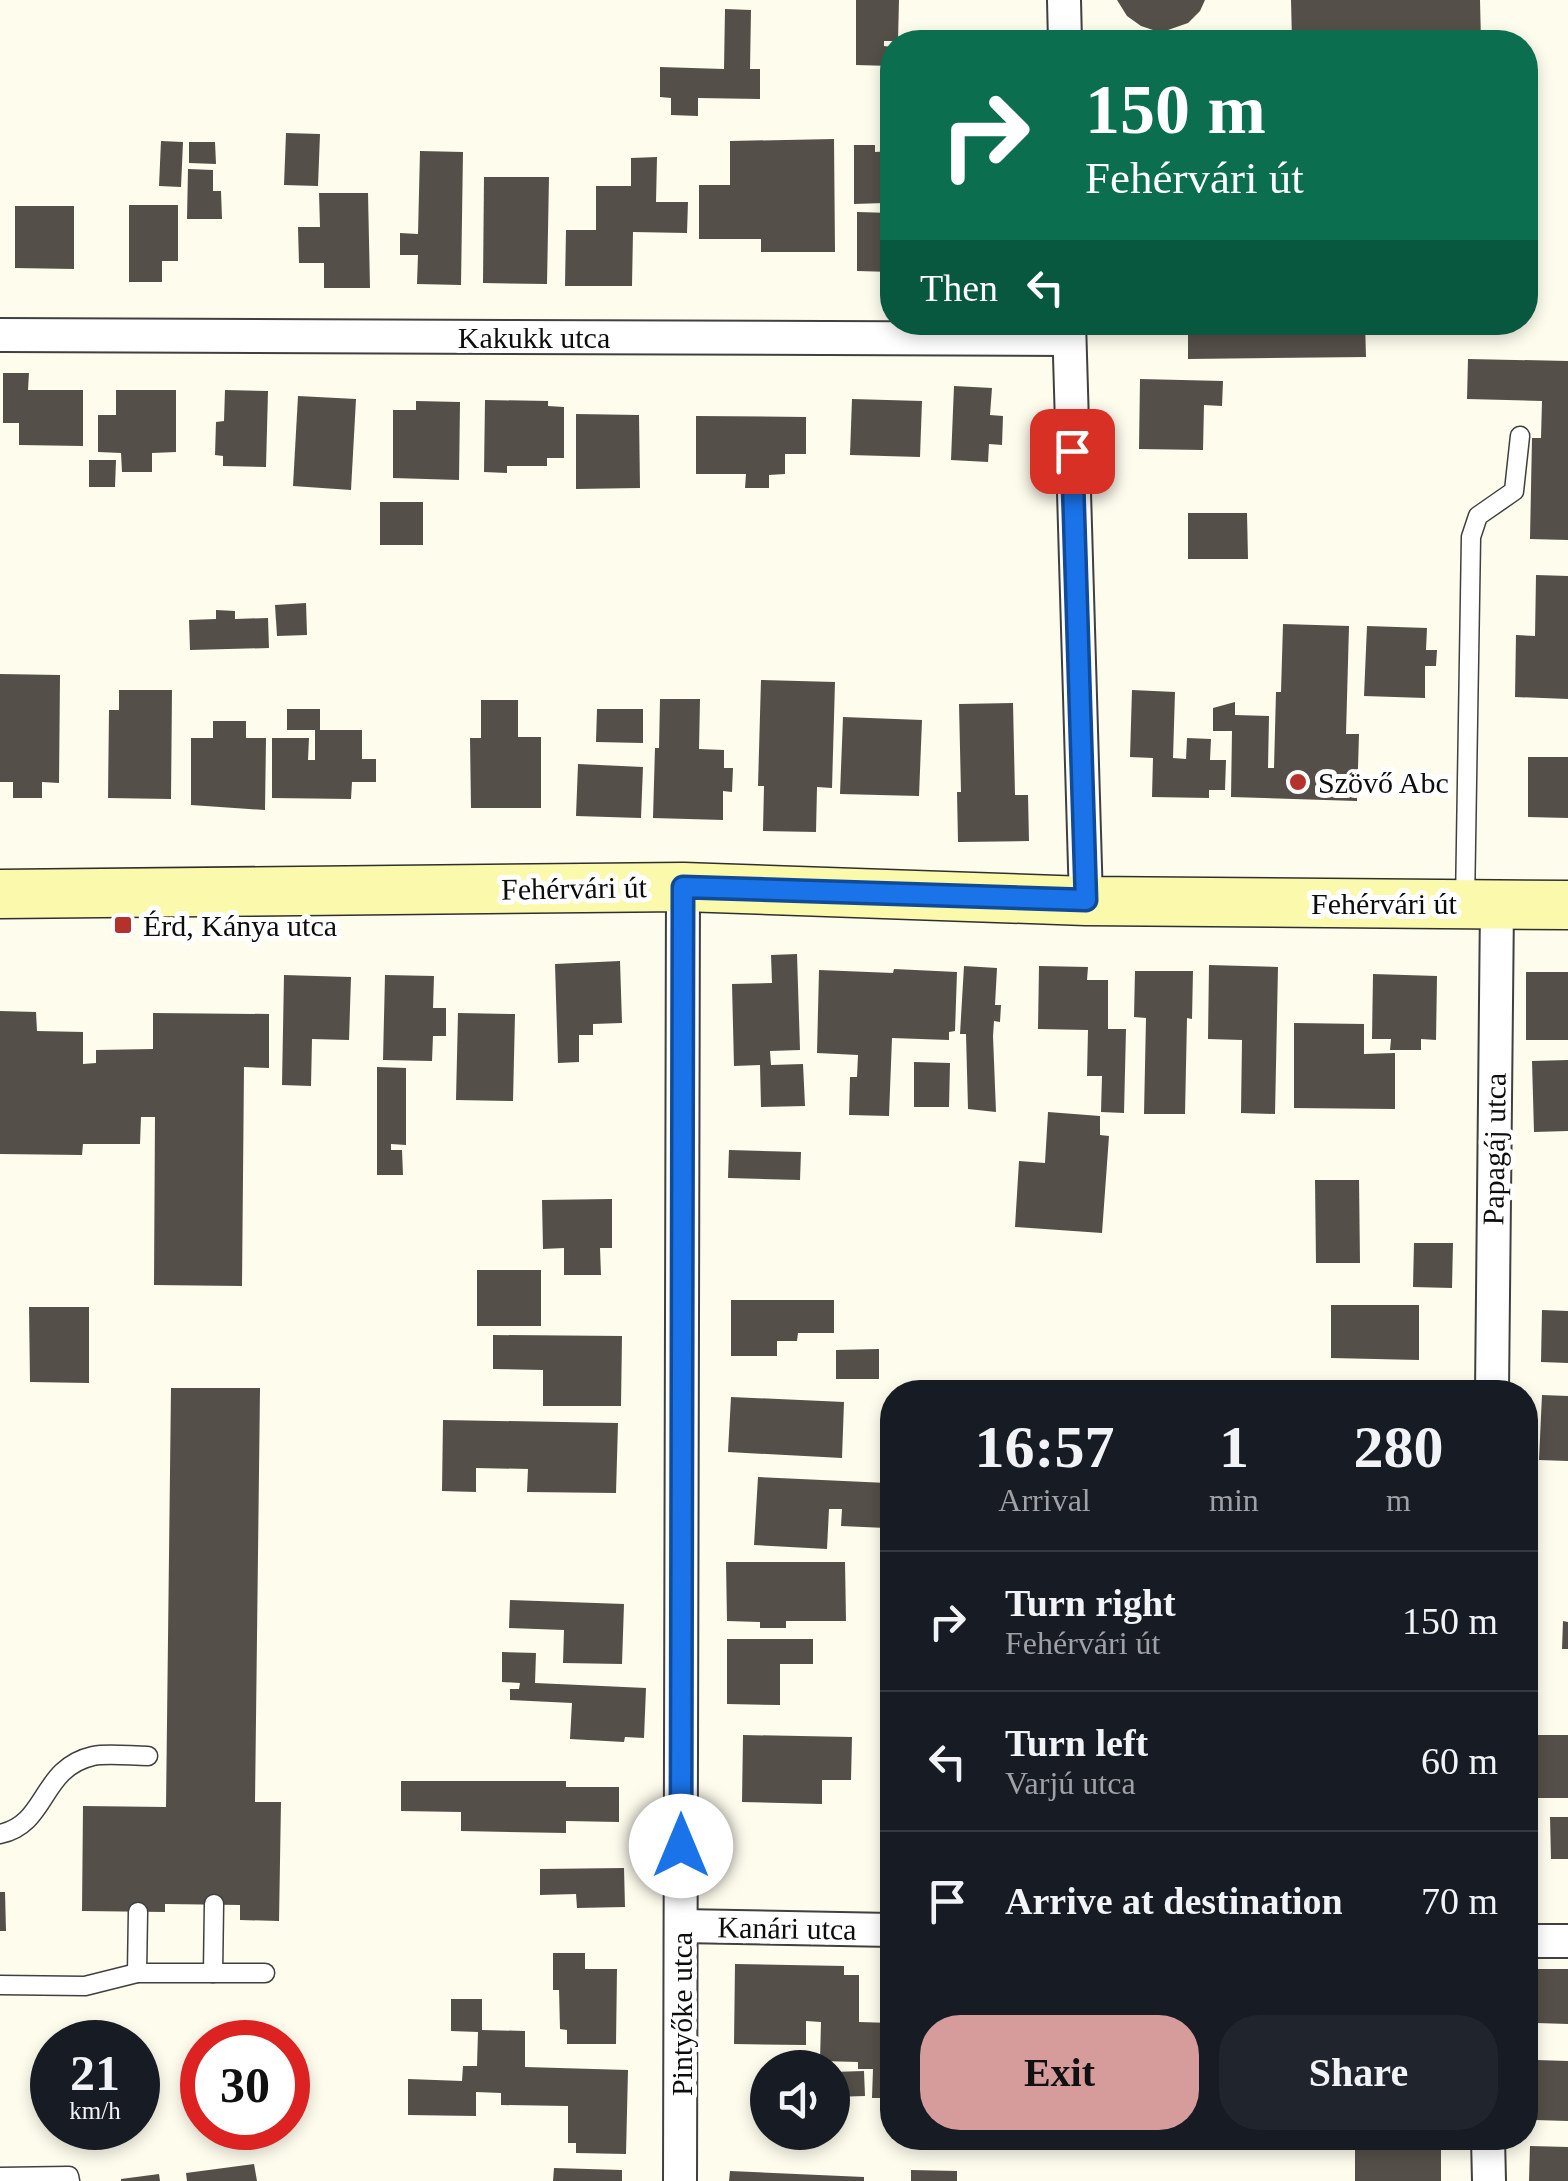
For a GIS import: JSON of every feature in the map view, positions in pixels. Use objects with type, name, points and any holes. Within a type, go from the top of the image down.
[{"type":"main road","name":"Fehérvári út","points":[[0,894],[683,887],[1086,900],[1568,905]]},
{"type":"street","points":[[1064,0],[1064,30]]},
{"type":"street","name":"Kakukk utca","points":[[0,334],[880,332]]},
{"type":"street","points":[[1069,335],[1086,900]]},
{"type":"street","name":"Pintyőke utca","points":[[680,2181],[683,887]]},
{"type":"street","name":"Papagáj utca","points":[[1481,904],[1492,1380]]},
{"type":"street","name":"Kanári utca","points":[[681,1926],[880,1930]]},
{"type":"street","points":[[1538,1942],[1568,1941]]},
{"type":"street","points":[[1488,2150],[1488,2181]]},
{"type":"lane","points":[[1481,904],[1471,538],[1478,516],[1514,492],[1520,436]]},
{"type":"lane","points":[[0,1834],[28,1822],[62,1770],[92,1756],[148,1756]]},
{"type":"lane","points":[[213,1973],[214,1904]]},
{"type":"lane","points":[[137,1973],[138,1912]]},
{"type":"lane","points":[[0,1985],[84,1986],[137,1973],[265,1973]]},
{"type":"lane","points":[[0,2177],[68,2176],[70,2181]]},
{"type":"building","points":[[856,0],[899,0],[898,30],[880,30],[880,66],[856,65]]},
{"type":"building","points":[[1117,0],[1205,0],[1188,23],[1168,30],[1141,26],[1127,16]]},
{"type":"building","points":[[1291,0],[1480,0],[1481,30],[1292,30]]},
{"type":"building","points":[[725,9],[751,10],[750,69],[760,69],[760,99],[698,98],[698,116],[671,115],[671,98],[660,97],[660,67],[724,69]]},
{"type":"building","points":[[286,133],[320,134],[318,186],[284,185]]},
{"type":"building","points":[[834,139],[835,252],[761,252],[761,239],[699,239],[699,185],[730,185],[730,141]]},
{"type":"building","points":[[161,141],[183,142],[181,187],[159,186]]},
{"type":"building","points":[[189,142],[215,142],[216,164],[189,163]]},
{"type":"building","points":[[854,145],[875,145],[875,152],[880,152],[880,203],[854,204]]},
{"type":"building","points":[[420,151],[463,152],[461,285],[417,284],[418,255],[400,255],[400,233],[418,234]]},
{"type":"building","points":[[657,157],[656,202],[688,202],[687,233],[633,232],[632,286],[565,286],[566,230],[596,230],[596,186],[631,186],[631,158]]},
{"type":"building","points":[[188,169],[213,170],[213,191],[221,191],[222,219],[187,219]]},
{"type":"building","points":[[484,177],[549,177],[547,284],[483,283]]},
{"type":"building","points":[[319,193],[368,193],[370,288],[324,288],[324,263],[299,263],[298,227],[320,227]]},
{"type":"building","points":[[129,205],[178,205],[178,261],[162,261],[162,282],[129,282]]},
{"type":"building","points":[[15,206],[74,206],[74,269],[15,268]]},
{"type":"building","points":[[857,212],[880,213],[880,272],[857,271]]},
{"type":"building","points":[[1188,335],[1365,335],[1366,357],[1188,359]]},
{"type":"building","points":[[1468,359],[1568,361],[1568,540],[1530,539],[1532,438],[1541,438],[1542,401],[1467,399]]},
{"type":"building","points":[[3,373],[29,373],[28,390],[83,390],[83,446],[19,445],[19,423],[3,423]]},
{"type":"building","points":[[1140,379],[1223,381],[1222,406],[1204,405],[1203,450],[1139,449]]},
{"type":"building","points":[[954,386],[992,388],[990,415],[1003,416],[1002,445],[989,444],[988,462],[951,460]]},
{"type":"building","points":[[116,390],[176,390],[176,452],[152,453],[152,472],[122,472],[121,453],[98,452],[98,415],[116,415]]},
{"type":"building","points":[[225,390],[268,391],[266,467],[223,466],[223,456],[215,455],[216,422],[224,421]]},
{"type":"building","points":[[298,396],[356,399],[351,490],[293,486]]},
{"type":"building","points":[[852,399],[922,401],[920,457],[850,455]]},
{"type":"building","points":[[485,400],[548,401],[548,406],[564,407],[564,458],[547,458],[547,466],[507,466],[507,473],[484,472]]},
{"type":"building","points":[[416,401],[460,402],[459,480],[393,478],[393,410],[416,410]]},
{"type":"building","points":[[576,414],[639,415],[640,488],[576,489]]},
{"type":"building","points":[[696,416],[806,417],[806,454],[785,454],[785,474],[769,475],[769,488],[745,488],[746,474],[696,474]]},
{"type":"building","points":[[89,460],[116,460],[115,487],[89,487]]},
{"type":"building","points":[[380,502],[423,502],[423,545],[380,545]]},
{"type":"building","points":[[1188,513],[1247,513],[1248,559],[1188,559]]},
{"type":"building","points":[[1536,575],[1568,576],[1568,699],[1515,697],[1516,635],[1535,636]]},
{"type":"building","points":[[306,603],[307,635],[277,636],[275,605]]},
{"type":"building","points":[[216,610],[235,611],[235,619],[268,618],[269,648],[190,650],[189,620],[216,619]]},
{"type":"building","points":[[1283,624],[1349,626],[1346,734],[1359,734],[1357,801],[1231,797],[1232,731],[1213,731],[1213,708],[1235,702],[1235,715],[1269,716],[1268,768],[1274,768]]},
{"type":"building","points":[[1367,626],[1427,628],[1426,650],[1437,650],[1436,666],[1425,666],[1425,698],[1364,696]]},
{"type":"building","points":[[0,674],[60,675],[59,783],[42,782],[42,798],[13,798],[13,782],[0,782]]},
{"type":"building","points":[[761,680],[835,682],[832,788],[817,787],[816,832],[763,831],[764,786],[758,786]]},
{"type":"building","points":[[119,690],[172,690],[171,799],[108,798],[109,710],[119,710]]},
{"type":"building","points":[[1132,690],[1175,692],[1173,758],[1186,759],[1187,738],[1211,739],[1210,760],[1226,760],[1225,790],[1209,790],[1209,798],[1152,797],[1153,758],[1130,757]]},
{"type":"building","points":[[660,699],[700,699],[699,749],[724,750],[724,768],[733,768],[732,792],[723,791],[723,820],[653,818]]},
{"type":"building","points":[[481,700],[518,700],[518,737],[541,737],[541,808],[471,808],[470,738],[481,738]]},
{"type":"building","points":[[1013,703],[1015,795],[1028,795],[1029,841],[958,842],[959,704]]},
{"type":"building","points":[[287,709],[320,709],[320,730],[362,730],[362,759],[376,759],[376,782],[352,782],[351,799],[272,798],[272,738],[309,738],[308,760],[315,760],[315,730],[287,730]]},
{"type":"building","points":[[597,709],[643,709],[643,743],[596,742]]},
{"type":"building","points":[[843,717],[922,720],[919,796],[840,794]]},
{"type":"building","points":[[213,721],[246,721],[246,738],[266,738],[265,810],[191,805],[191,738],[213,738]]},
{"type":"building","points":[[1528,757],[1568,757],[1568,818],[1528,817]]},
{"type":"building","points":[[578,764],[643,767],[641,818],[576,816]]},
{"type":"building","points":[[797,954],[800,1050],[770,1051],[771,1065],[803,1064],[805,1106],[761,1107],[760,1065],[734,1066],[732,984],[772,983],[771,955]]},
{"type":"building","points":[[620,961],[622,1023],[593,1024],[593,1035],[579,1035],[579,1062],[558,1063],[555,964]]},
{"type":"building","points":[[1209,965],[1278,967],[1275,1114],[1241,1113],[1242,1040],[1208,1039]]},
{"type":"building","points":[[964,966],[997,968],[995,1005],[1001,1005],[1000,1022],[994,1021],[993,1036],[996,1112],[968,1109],[966,1034],[960,1034]]},
{"type":"building","points":[[1039,966],[1088,967],[1087,980],[1108,980],[1108,1029],[1126,1029],[1124,1113],[1101,1112],[1102,1076],[1087,1076],[1088,1030],[1038,1029]]},
{"type":"building","points":[[894,969],[957,972],[955,1031],[949,1032],[949,1040],[892,1038],[889,1116],[849,1115],[850,1077],[857,1077],[858,1055],[817,1053],[819,970],[893,973]]},
{"type":"building","points":[[1135,971],[1193,971],[1192,1019],[1187,1018],[1185,1114],[1144,1114],[1146,1018],[1134,1017]]},
{"type":"building","points":[[1526,972],[1568,972],[1568,1040],[1526,1040]]},
{"type":"building","points":[[1373,974],[1437,976],[1436,1040],[1421,1039],[1421,1050],[1390,1050],[1391,1039],[1372,1039]]},
{"type":"building","points":[[284,975],[351,977],[349,1040],[312,1039],[311,1086],[282,1085]]},
{"type":"building","points":[[385,975],[434,976],[433,1008],[446,1008],[446,1036],[433,1036],[432,1061],[383,1060]]},
{"type":"building","points":[[0,1011],[36,1012],[37,1031],[83,1032],[83,1064],[96,1063],[96,1050],[153,1049],[153,1013],[269,1014],[269,1068],[244,1067],[242,1286],[154,1285],[155,1117],[141,1117],[140,1144],[83,1144],[82,1155],[0,1154]]},
{"type":"building","points":[[458,1013],[515,1014],[513,1101],[456,1100]]},
{"type":"building","points":[[1294,1023],[1364,1024],[1364,1054],[1395,1053],[1395,1109],[1294,1108]]},
{"type":"building","points":[[1568,1060],[1568,1131],[1534,1132],[1532,1061]]},
{"type":"building","points":[[914,1062],[950,1063],[949,1107],[914,1107]]},
{"type":"building","points":[[377,1067],[406,1068],[406,1145],[391,1144],[391,1150],[402,1150],[403,1175],[377,1175]]},
{"type":"building","points":[[1048,1112],[1100,1116],[1100,1135],[1109,1136],[1102,1233],[1015,1227],[1019,1161],[1045,1163]]},
{"type":"building","points":[[729,1150],[801,1152],[800,1180],[728,1178]]},
{"type":"building","points":[[1315,1180],[1359,1180],[1360,1263],[1316,1263]]},
{"type":"building","points":[[612,1199],[612,1248],[600,1248],[601,1275],[564,1275],[564,1248],[543,1249],[542,1200]]},
{"type":"building","points":[[1414,1243],[1453,1243],[1452,1288],[1413,1287]]},
{"type":"building","points":[[477,1270],[541,1270],[541,1326],[477,1326]]},
{"type":"building","points":[[731,1300],[834,1300],[834,1333],[798,1333],[797,1341],[777,1341],[777,1356],[731,1356]]},
{"type":"building","points":[[1331,1305],[1419,1305],[1419,1360],[1331,1358]]},
{"type":"building","points":[[29,1307],[89,1307],[89,1383],[30,1382]]},
{"type":"building","points":[[1542,1310],[1568,1311],[1568,1363],[1541,1362]]},
{"type":"building","points":[[493,1335],[622,1336],[621,1406],[543,1406],[543,1370],[493,1369]]},
{"type":"building","points":[[879,1349],[879,1379],[836,1379],[836,1350]]},
{"type":"building","points":[[171,1388],[260,1388],[255,1802],[281,1802],[279,1921],[240,1920],[240,1905],[165,1904],[165,1912],[82,1911],[83,1806],[166,1807]]},
{"type":"building","points":[[1542,1395],[1568,1396],[1568,1461],[1539,1460]]},
{"type":"building","points":[[731,1397],[844,1402],[842,1458],[728,1452]]},
{"type":"building","points":[[443,1420],[618,1423],[616,1493],[527,1492],[528,1469],[476,1468],[476,1492],[442,1491]]},
{"type":"building","points":[[758,1477],[880,1483],[880,1528],[841,1526],[842,1509],[829,1509],[827,1549],[754,1545]]},
{"type":"building","points":[[726,1562],[845,1562],[846,1621],[786,1621],[786,1628],[760,1628],[760,1622],[727,1621]]},
{"type":"building","points":[[510,1600],[624,1604],[622,1664],[563,1663],[564,1630],[509,1628]]},
{"type":"building","points":[[1563,1621],[1568,1622],[1568,1649],[1562,1649]]},
{"type":"building","points":[[727,1639],[813,1639],[813,1664],[780,1664],[780,1705],[727,1704]]},
{"type":"building","points":[[502,1652],[536,1653],[535,1683],[646,1688],[644,1738],[625,1737],[624,1742],[570,1739],[572,1703],[510,1700],[510,1689],[519,1689],[520,1683],[502,1682]]},
{"type":"building","points":[[743,1735],[852,1737],[851,1780],[822,1780],[822,1804],[742,1802]]},
{"type":"building","points":[[1538,1735],[1568,1735],[1568,1798],[1538,1798]]},
{"type":"building","points":[[401,1781],[566,1781],[566,1787],[619,1787],[619,1822],[566,1821],[566,1833],[461,1831],[461,1812],[401,1811]]},
{"type":"building","points":[[1550,1817],[1568,1817],[1568,1859],[1551,1859]]},
{"type":"building","points":[[624,1868],[625,1907],[577,1908],[576,1894],[540,1895],[540,1869]]},
{"type":"building","points":[[0,1892],[5,1892],[6,1931],[0,1931]]},
{"type":"building","points":[[553,1953],[585,1953],[585,1969],[617,1969],[616,2044],[567,2044],[567,2030],[560,2029],[559,1990],[553,1990]]},
{"type":"building","points":[[735,1964],[844,1966],[844,1975],[859,1975],[859,2022],[880,2023],[880,2098],[872,2098],[873,2069],[858,2069],[858,2062],[850,2062],[850,2050],[820,2050],[821,2022],[806,2021],[806,2045],[734,2044]]},
{"type":"building","points":[[1538,1969],[1568,1969],[1568,2024],[1538,2023]]},
{"type":"building","points":[[451,1999],[482,1999],[482,2030],[525,2031],[525,2067],[628,2070],[626,2154],[576,2153],[576,2143],[568,2143],[568,2106],[501,2105],[501,2093],[476,2092],[476,2116],[408,2115],[408,2079],[462,2081],[463,2066],[477,2066],[478,2032],[451,2031]]},
{"type":"building","points":[[1538,2060],[1568,2061],[1568,2121],[1538,2120]]},
{"type":"building","points":[[850,2071],[864,2071],[865,2096],[850,2096]]},
{"type":"building","points":[[1538,2146],[1568,2147],[1568,2181],[1529,2181],[1530,2150],[1538,2150]]},
{"type":"building","points":[[1355,2150],[1441,2150],[1441,2181],[1355,2181]]},
{"type":"building","points":[[254,2164],[257,2181],[187,2181],[186,2173]]},
{"type":"building","points":[[554,2168],[622,2170],[622,2181],[553,2181]]},
{"type":"building","points":[[911,2170],[957,2171],[957,2181],[911,2181]]},
{"type":"building","points":[[730,2171],[864,2177],[864,2181],[729,2181]]},
{"type":"building","points":[[159,2174],[160,2181],[121,2181],[121,2179]]},
{"type":"place","name":"Szövő Abc","points":[[1298,782]]},
{"type":"place","name":"Érd, Kánya utca","points":[[123,925]]},
{"type":"route","points":[[681,1846],[683,887],[1086,900],[1072,451]]}]
